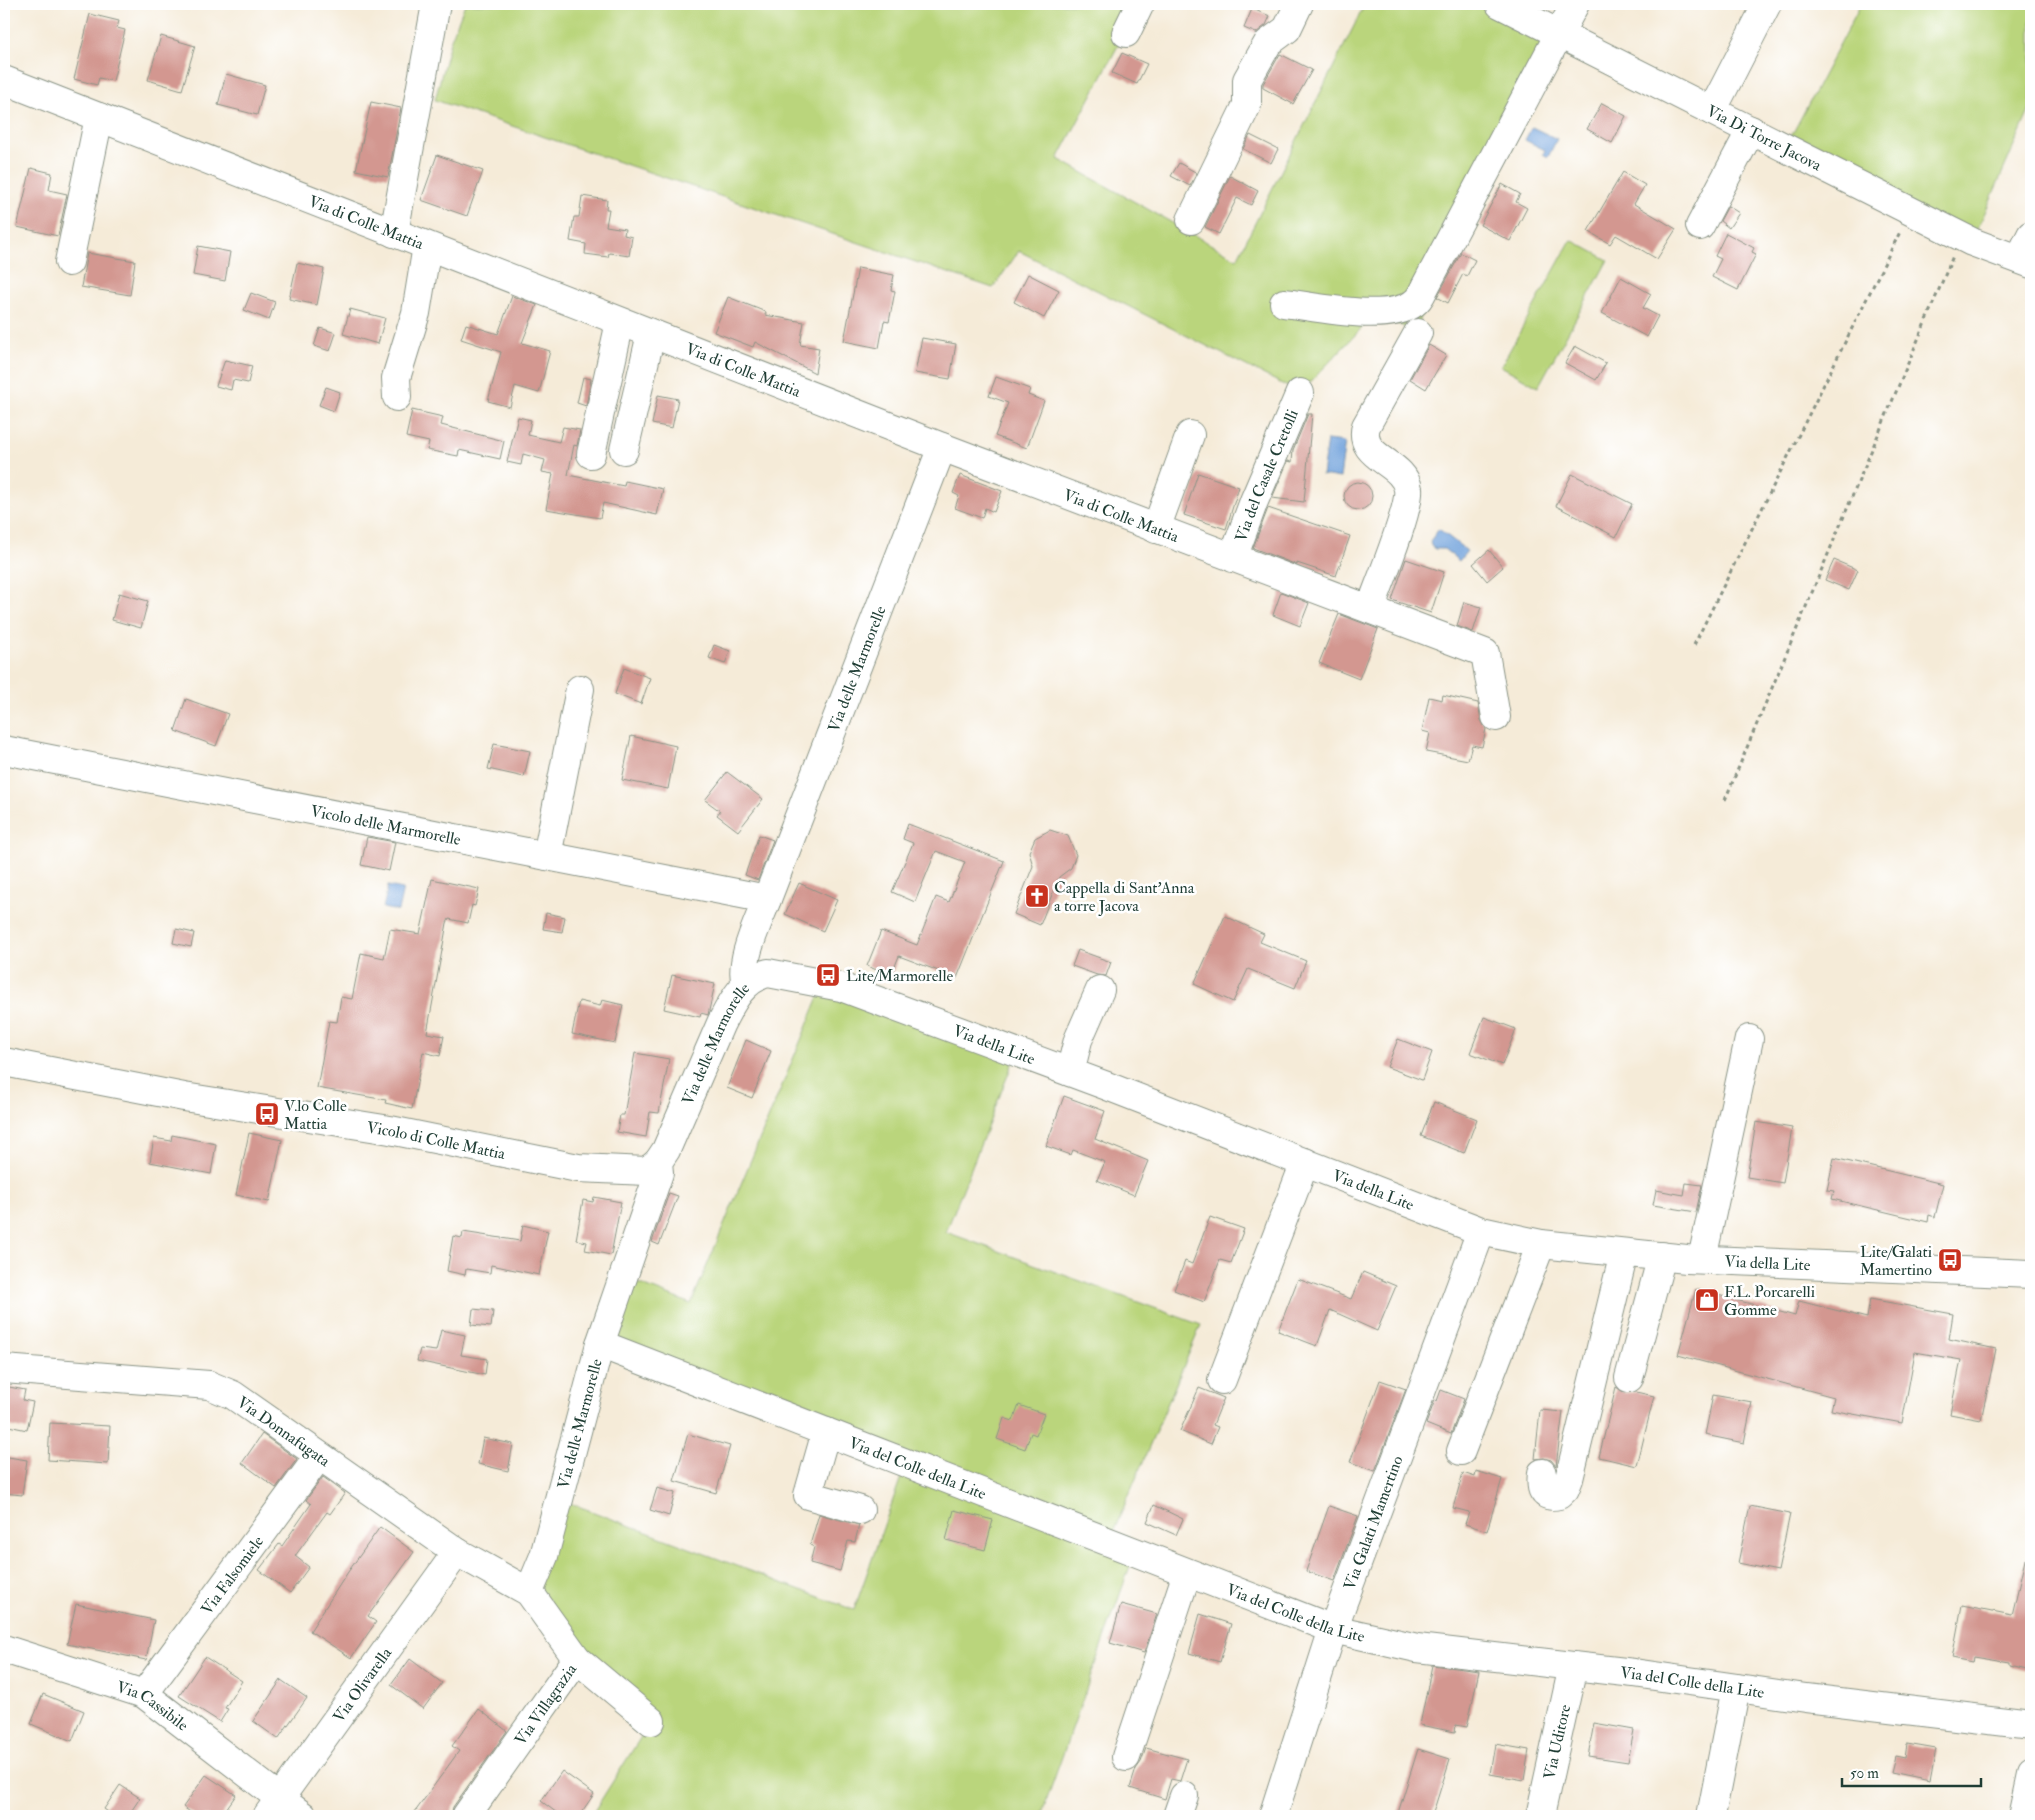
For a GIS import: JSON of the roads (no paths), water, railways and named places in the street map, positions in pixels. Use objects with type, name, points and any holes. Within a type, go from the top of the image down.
[{"type":"street","points":[[394,233],[436,4]]},
{"type":"street","points":[[1126,33],[1140,4]]},
{"type":"street","points":[[1191,220],[1248,104],[1247,80],[1268,43],[1287,29],[1299,4]]},
{"type":"street","name":"Via Di Torre Jacova","points":[[1500,4],[1961,237],[2025,262]]},
{"type":"street","points":[[1284,303],[1375,314],[1394,312],[1415,303],[1426,287],[1575,4]]},
{"type":"street","points":[[1712,111],[1766,4]]},
{"type":"street","name":"Via di Colle Mattia","points":[[4,80],[942,447],[1485,653],[1496,717]]},
{"type":"street","points":[[69,262],[99,118]]},
{"type":"street","points":[[1700,226],[1751,130]]},
{"type":"street","points":[[2025,262],[2031,235]]},
{"type":"street","points":[[397,398],[396,378],[414,322],[427,246]]},
{"type":"street","points":[[591,454],[620,322]]},
{"type":"street","points":[[1370,609],[1405,510],[1409,492],[1403,476],[1367,445],[1364,433],[1366,426],[1418,333]]},
{"type":"street","points":[[624,450],[651,334]]},
{"type":"street","name":"Via del Casale Cretolli","points":[[1233,558],[1254,502],[1300,393]]},
{"type":"street","points":[[1156,528],[1190,436]]},
{"type":"street","name":"Via delle Marmorelle","points":[[529,1592],[544,1556],[600,1344],[659,1173],[658,1162],[666,1150],[720,1023],[746,984],[743,975],[747,956],[767,899],[942,447]]},
{"type":"street","points":[[547,856],[580,689]]},
{"type":"street","name":"Vicolo delle Marmorelle","points":[[4,750],[767,899]]},
{"type":"street","name":"Via della Lite","points":[[746,984],[768,973],[841,987],[1070,1072],[1481,1231],[1542,1244],[1662,1256],[2031,1274]]},
{"type":"street","points":[[1070,1072],[1078,1040],[1100,990]]},
{"type":"street","points":[[1702,1259],[1749,1039]]},
{"type":"street","name":"Vicolo di Colle Mattia","points":[[4,1062],[184,1097],[390,1130],[578,1168],[647,1171],[658,1162]]},
{"type":"street","points":[[1222,1380],[1305,1162]]},
{"type":"street","name":"Via Galati Mamertino","points":[[1273,1816],[1333,1628],[1481,1231]]},
{"type":"street","points":[[1461,1452],[1542,1244]]},
{"type":"street","points":[[1542,1474],[1540,1486],[1548,1496],[1559,1495],[1564,1490],[1569,1479],[1624,1253]]},
{"type":"street","points":[[1629,1378],[1662,1256]]},
{"type":"street","name":"Via del Colle della Lite","points":[[600,1344],[1333,1628],[1417,1648],[1573,1666],[2031,1725]]},
{"type":"street","name":"Via Donnafugata","points":[[4,1369],[209,1385],[220,1388],[233,1395],[457,1552],[529,1592]]},
{"type":"street","points":[[826,1432],[808,1495],[860,1510]]},
{"type":"street","name":"Via Falsomiele","points":[[144,1694],[320,1456]]},
{"type":"street","name":"Via Olivarella","points":[[274,1808],[457,1552]]},
{"type":"street","points":[[1126,1757],[1187,1573]]},
{"type":"street","name":"Via Villagrazia","points":[[466,1816],[577,1659],[529,1592]]},
{"type":"street","name":"Via Cassibile","points":[[4,1649],[144,1694],[274,1808]]},
{"type":"street","points":[[577,1659],[651,1721]]},
{"type":"street","name":"Via Uditore","points":[[1540,1816],[1573,1666]]},
{"type":"street","points":[[1711,1816],[1736,1688]]},
{"type":"street","points":[[2022,1816],[2031,1774]]},
{"type":"street","points":[[274,1808],[302,1816]]},
{"type":"water","points":[[1532,127],[1557,139],[1548,157],[1543,154],[1545,150],[1525,140]]},
{"type":"water","points":[[1327,440],[1345,442],[1340,478],[1322,475]]},
{"type":"water","points":[[1439,529],[1467,551],[1459,561],[1444,549],[1435,549],[1431,546],[1430,541]]},
{"type":"water","points":[[388,886],[403,889],[398,911],[383,908]]},
{"type":"place","name":"Cappella di Sant'Anna a torre Jacova","points":[[1037,896]]},
{"type":"place","name":"Lite/Marmorelle","points":[[828,975]]},
{"type":"place","name":"V.lo Colle Mattia","points":[[267,1114]]},
{"type":"place","name":"Lite/Galati Mamertino","points":[[1950,1260]]},
{"type":"place","name":"F.L. Porcarelli Gomme","points":[[1707,1300]]}]
